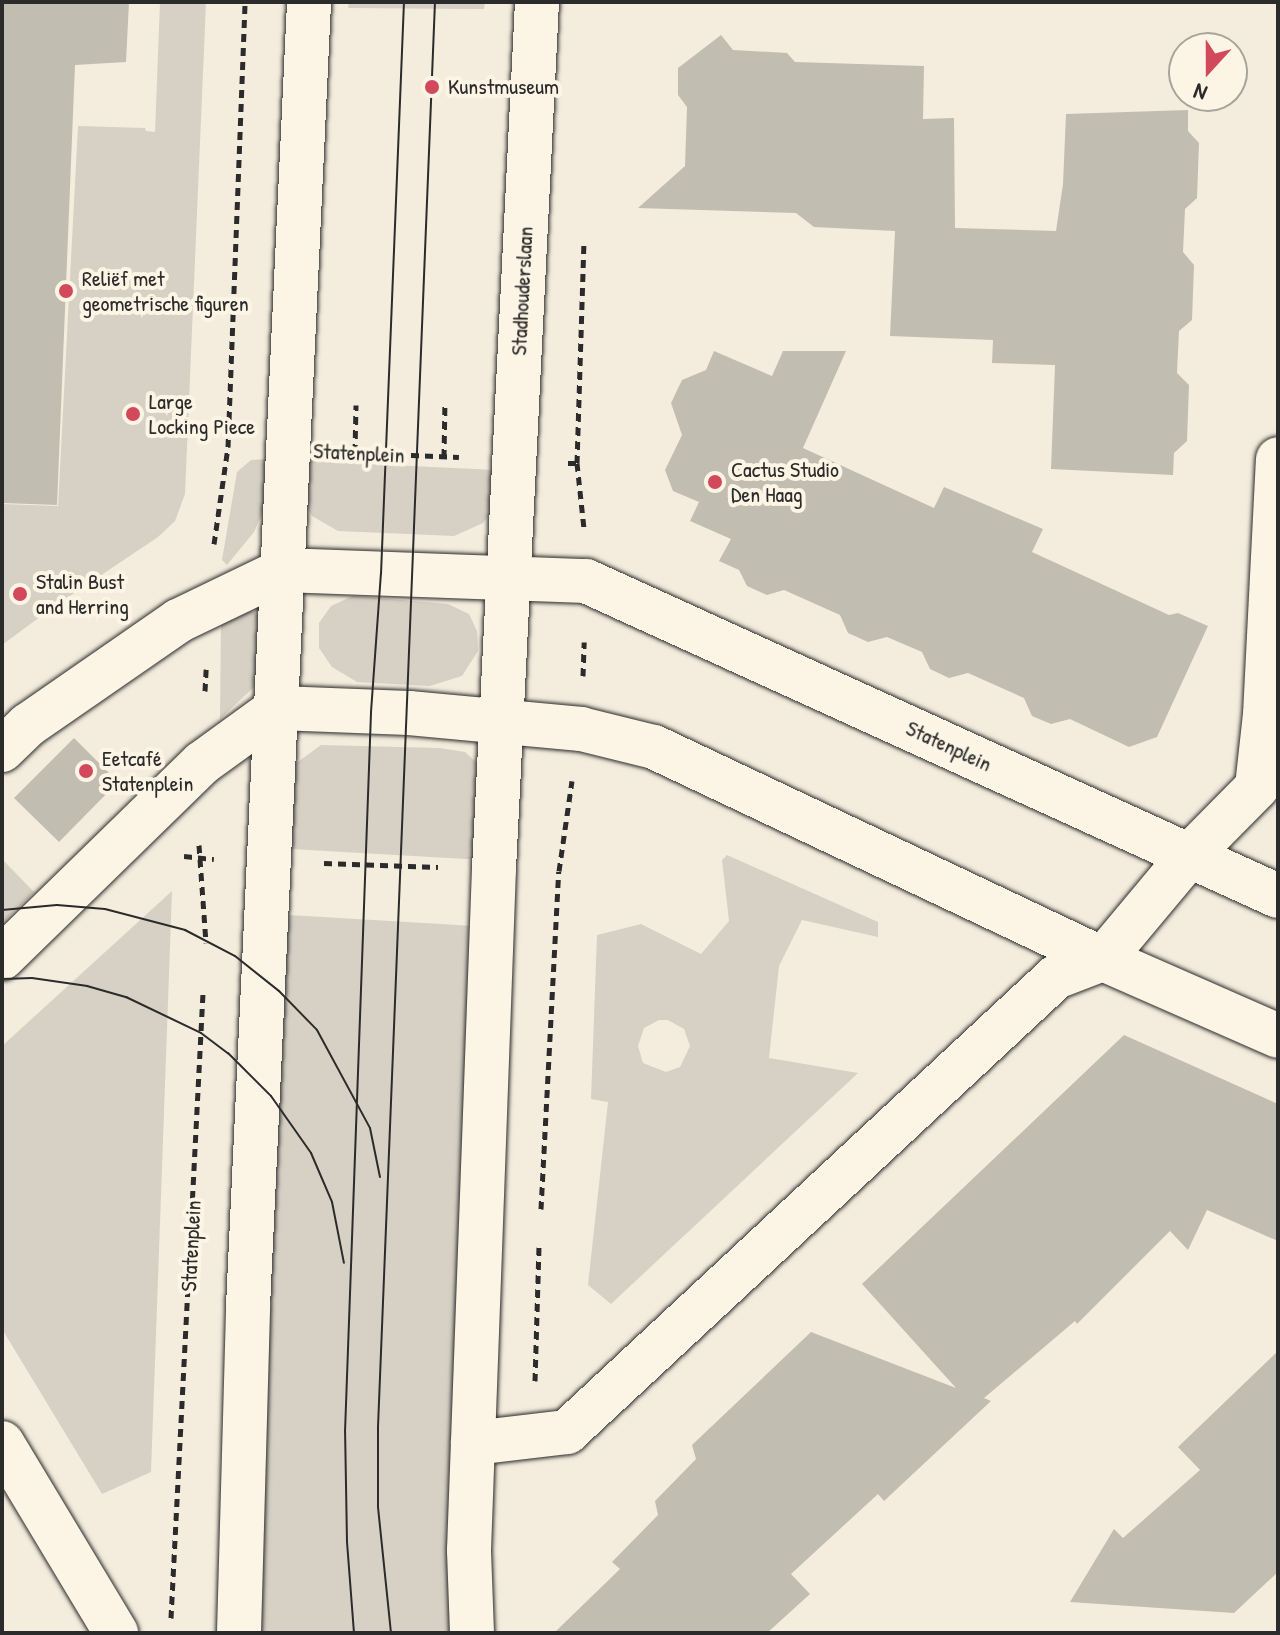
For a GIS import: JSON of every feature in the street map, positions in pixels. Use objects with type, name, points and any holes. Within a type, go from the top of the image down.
[{"type":"street","points":[[239,1633],[248,1306],[309,2]]},
{"type":"street","name":"Stadhouderslaan","points":[[508,580],[537,2]]},
{"type":"street","points":[[473,1443],[567,1432],[1056,977],[1103,959],[1189,856],[1257,787],[1265,715],[1278,459]]},
{"type":"street","name":"Statenplein","points":[[2,750],[28,725],[209,603],[284,570],[586,581],[1278,896]]},
{"type":"street","points":[[472,1633],[469,1550],[508,580]]},
{"type":"street","points":[[2,958],[202,763],[278,708],[502,720],[581,729],[654,747],[1103,959],[1278,1036]]},
{"type":"street","points":[[2,1443],[116,1633]]},
{"type":"path","points":[[205,956],[199,859],[202,763],[211,561],[228,447],[245,2]]},
{"type":"path","points":[[444,457],[445,402]]},
{"type":"path","points":[[355,452],[356,405]]},
{"type":"path","name":"Statenplein","points":[[228,447],[577,463],[586,581],[581,729],[559,871],[540,1217]]},
{"type":"path","points":[[199,859],[559,871]]},
{"type":"path","name":"Statenplein","points":[[171,1630],[204,987]]},
{"type":"path","points":[[534,1438],[540,1233]]},
{"type":"shaded area","points":[[160,2],[206,2],[185,494],[175,521],[158,537],[2,645],[2,504],[58,506],[78,126],[145,128],[146,131],[155,132]]},
{"type":"shaded area","points":[[349,2],[485,2],[484,9],[468,9],[348,8]]},
{"type":"shaded area","points":[[269,459],[263,512],[254,532],[227,565],[222,560],[237,472],[251,460]]},
{"type":"shaded area","points":[[307,461],[496,470],[495,506],[483,523],[454,536],[338,531],[312,516],[304,502]]},
{"type":"shaded area","points":[[353,596],[448,604],[469,614],[477,631],[478,651],[462,676],[430,686],[357,682],[332,667],[319,648],[319,623],[331,606]]},
{"type":"shaded area","points":[[241,612],[254,612],[263,623],[261,674],[255,686],[220,719],[221,621]]},
{"type":"shaded area","points":[[321,745],[440,748],[465,752],[487,772],[483,860],[291,849],[295,764]]},
{"type":"shaded area","points":[[727,855],[878,922],[878,937],[802,920],[779,966],[769,1058],[858,1073],[611,1304],[588,1285],[608,1102],[591,1099],[597,935],[641,924],[701,954],[729,921],[722,860]],"holes":[[[659,1020],[668,1020],[684,1029],[690,1046],[680,1067],[666,1072],[643,1063],[638,1046],[644,1028]]]},
{"type":"shaded area","points":[[2,859],[34,892],[2,923]]},
{"type":"shaded area","points":[[172,891],[151,1472],[102,1494],[2,1329],[2,1046]]},
{"type":"shaded area","points":[[289,915],[474,926],[453,1633],[250,1633],[274,1079]]},
{"type":"building","points":[[2,2],[129,2],[126,62],[75,65],[57,505],[2,503]]},
{"type":"building","points":[[721,35],[733,50],[787,53],[795,62],[924,66],[923,119],[954,118],[955,228],[1056,231],[1063,184],[1066,114],[1188,112],[1188,131],[1199,143],[1197,198],[1185,209],[1183,252],[1194,265],[1192,320],[1179,331],[1177,373],[1189,385],[1187,441],[1174,453],[1173,475],[1051,469],[1055,365],[992,363],[993,340],[890,336],[895,231],[814,227],[796,213],[638,208],[685,166],[687,107],[678,95],[678,68]]},
{"type":"building","points":[[714,351],[772,376],[783,351],[846,351],[803,448],[934,508],[944,487],[1043,529],[1032,552],[1169,615],[1178,613],[1208,626],[1157,737],[1129,747],[1070,719],[1051,724],[1032,716],[1024,698],[968,673],[949,678],[930,669],[922,652],[887,637],[868,642],[848,633],[840,615],[784,590],[767,595],[747,586],[739,570],[719,561],[731,539],[690,521],[699,502],[673,491],[665,470],[682,435],[671,403],[682,380],[706,370]]},
{"type":"building","points":[[74,738],[118,782],[59,842],[14,798]]},
{"type":"building","points":[[1124,1035],[1278,1104],[1278,1241],[1207,1210],[1188,1250],[1170,1231],[1077,1324],[1075,1321],[984,1398],[991,1401],[884,1501],[878,1494],[791,1574],[810,1594],[767,1633],[554,1633],[620,1569],[612,1562],[658,1515],[655,1501],[696,1459],[692,1445],[811,1332],[956,1388],[862,1284]]},
{"type":"building","points":[[1278,1351],[1278,1572],[1234,1613],[1070,1602],[1114,1529],[1123,1538],[1200,1470],[1178,1447]]},
{"type":"tram line","points":[[354,1633],[347,1542],[345,1432],[371,712],[381,574],[404,2]]},
{"type":"tram line","points":[[391,1633],[378,1507],[378,1427],[435,2]]},
{"type":"tram line","points":[[2,910],[57,905],[105,909],[185,930],[235,956],[279,991],[317,1030],[370,1128],[380,1177]]},
{"type":"tram line","points":[[2,979],[32,978],[87,986],[126,997],[201,1033],[228,1053],[271,1096],[311,1153],[332,1202],[344,1263]]},
{"type":"place","name":"Kunstmuseum","points":[[432,87]]},
{"type":"place","name":"Reliëf met geometrische figuren","points":[[66,291]]},
{"type":"place","name":"Large Locking Piece","points":[[133,414]]},
{"type":"place","name":"Cactus Studio Den Haag","points":[[715,482]]},
{"type":"place","name":"Stalin Bust and Herring","points":[[20,594]]},
{"type":"place","name":"Eetcafé Statenplein","points":[[86,771]]}]
